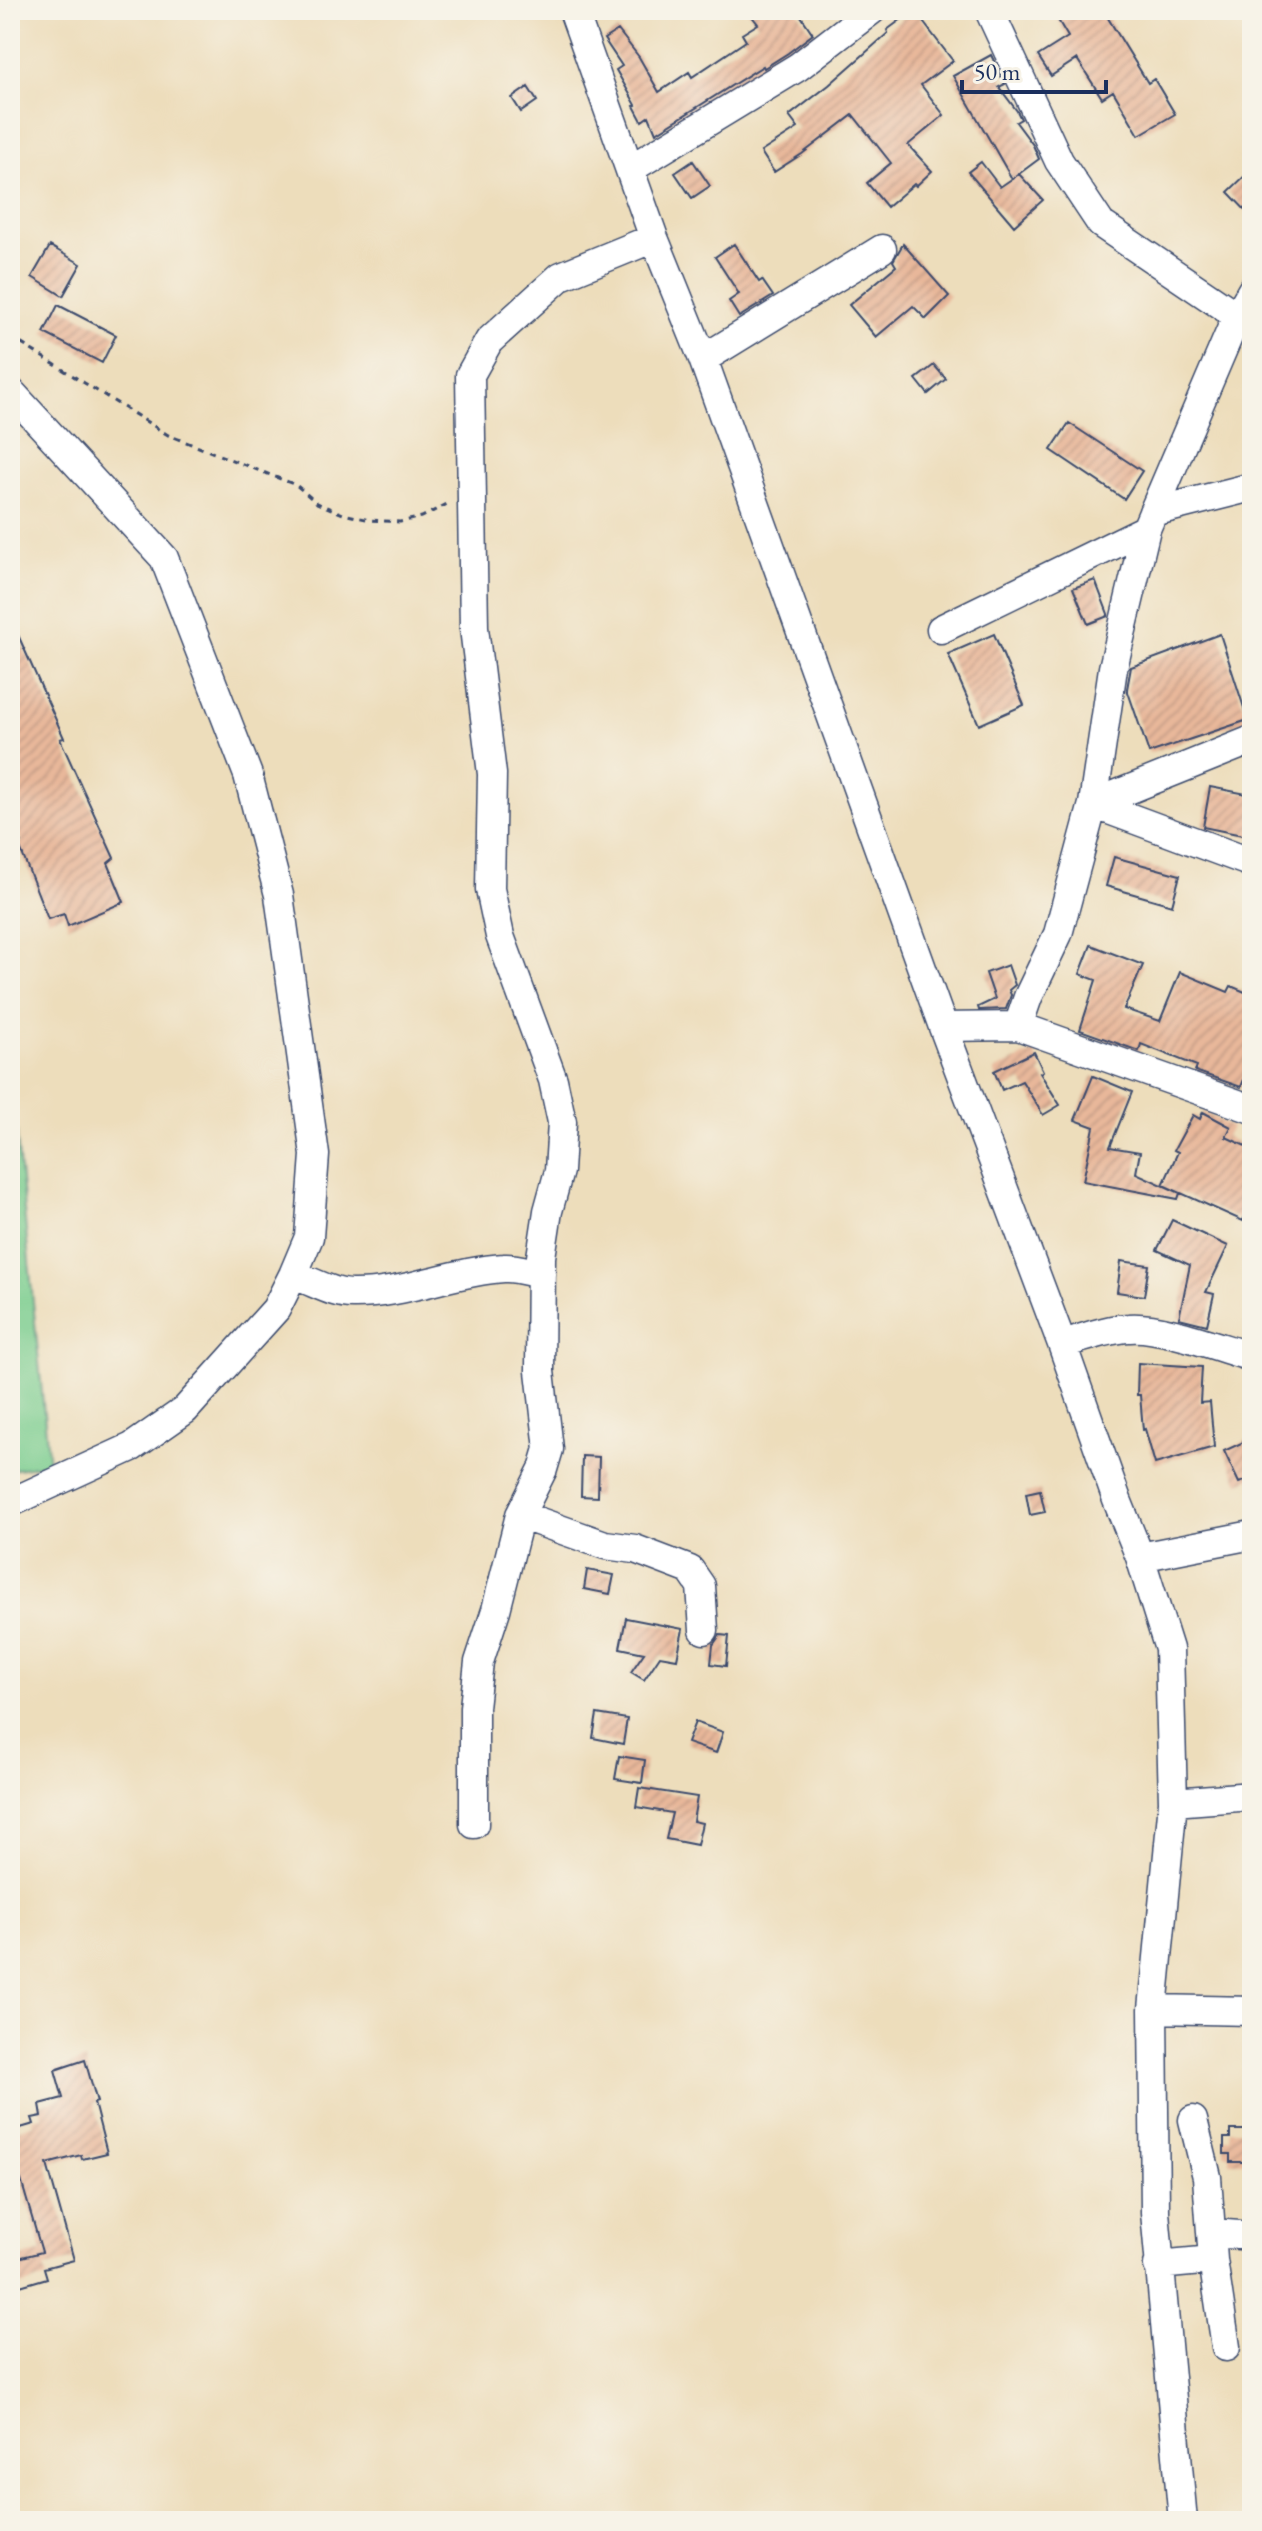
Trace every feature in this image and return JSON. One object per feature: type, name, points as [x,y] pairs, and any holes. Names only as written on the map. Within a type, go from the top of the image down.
[{"type":"street","points":[[573,10],[654,238],[703,359],[943,1027],[1140,1557],[1169,1649],[1173,1802],[1153,2009],[1154,2197],[1183,2521]]},
{"type":"street","points":[[630,169],[798,67],[872,10]]},
{"type":"street","points":[[989,10],[1059,161],[1101,224],[1237,316]]},
{"type":"street","points":[[474,1824],[474,1707],[479,1662],[496,1610],[520,1515],[543,1469],[549,1449],[540,1371],[541,1257],[548,1211],[559,1171],[562,1122],[553,1080],[500,936],[490,889],[492,774],[474,628],[470,375],[489,341],[561,276],[654,238]]},
{"type":"street","points":[[703,359],[882,249]]},
{"type":"street","points":[[1018,1026],[1058,934],[1093,804],[1113,668],[1149,520],[1237,316],[1252,290]]},
{"type":"street","points":[[10,391],[164,558],[248,775],[279,895],[315,1155],[309,1237],[276,1309],[185,1410],[132,1447],[10,1503]]},
{"type":"street","points":[[941,629],[1149,520],[1252,487]]},
{"type":"street","points":[[1093,804],[1252,740]]},
{"type":"street","points":[[1093,804],[1252,863]]},
{"type":"street","points":[[943,1027],[1018,1026],[1252,1109]]},
{"type":"street","points":[[293,1275],[334,1292],[351,1294],[374,1293],[507,1267],[541,1274]]},
{"type":"street","points":[[1062,1344],[1130,1327],[1151,1328],[1252,1357]]},
{"type":"street","points":[[520,1515],[605,1545],[635,1549],[690,1570],[701,1586],[704,1630]]},
{"type":"street","points":[[1140,1557],[1252,1535]]},
{"type":"street","points":[[1173,1802],[1252,1796]]},
{"type":"street","points":[[1153,2009],[1252,2011]]},
{"type":"street","points":[[1193,2120],[1207,2177],[1226,2347]]},
{"type":"street","points":[[1158,2265],[1252,2236]]},
{"type":"path","points":[[10,340],[17,341],[168,435],[296,485],[317,503],[343,514],[400,522],[439,510],[470,488]]},
{"type":"green space","points":[[10,1068],[49,1464],[10,1470]]},
{"type":"building","points":[[747,10],[797,10],[813,34],[788,53],[656,133],[649,116],[642,121],[616,70],[622,66],[604,39],[618,30],[639,57],[659,92],[689,72],[692,77],[746,41],[742,34],[758,24]]},
{"type":"building","points":[[914,10],[953,61],[921,85],[944,115],[908,145],[932,171],[887,207],[867,183],[891,163],[853,115],[774,172],[761,152],[798,128],[789,116]]},
{"type":"building","points":[[1052,10],[1103,10],[1148,83],[1154,79],[1175,114],[1139,135],[1113,91],[1102,98],[1077,59],[1051,76],[1038,56],[1068,37]]},
{"type":"building","points":[[991,55],[1005,84],[999,87],[1017,111],[1021,119],[1016,122],[1039,159],[1012,179],[953,76]]},
{"type":"building","points":[[528,87],[537,101],[521,112],[512,98]]},
{"type":"building","points":[[693,161],[710,186],[692,198],[675,173]]},
{"type":"building","points":[[981,162],[1000,187],[1019,174],[1043,200],[1014,226],[968,172]]},
{"type":"building","points":[[1252,169],[1252,217],[1228,192]]},
{"type":"building","points":[[734,244],[759,282],[762,280],[773,296],[739,317],[729,301],[739,294],[715,257]]},
{"type":"building","points":[[903,244],[949,296],[926,319],[913,306],[876,337],[849,305],[896,266],[893,261]]},
{"type":"building","points":[[50,246],[81,264],[63,296],[32,277]]},
{"type":"building","points":[[58,305],[116,335],[102,363],[44,333]]},
{"type":"building","points":[[934,365],[946,379],[928,394],[916,379]]},
{"type":"building","points":[[1069,423],[1142,471],[1124,499],[1051,450]]},
{"type":"building","points":[[1095,580],[1108,616],[1088,624],[1073,588]]},
{"type":"building","points":[[10,617],[64,738],[60,739],[114,858],[108,863],[124,902],[68,926],[64,914],[48,919],[10,818]]},
{"type":"building","points":[[994,634],[1024,705],[979,725],[948,654]]},
{"type":"building","points":[[1220,634],[1248,720],[1149,753],[1127,689],[1131,667]]},
{"type":"building","points":[[1210,787],[1252,795],[1252,837],[1203,827]]},
{"type":"building","points":[[1114,857],[1180,875],[1172,905],[1106,886]]},
{"type":"building","points":[[1091,945],[1143,965],[1124,1009],[1160,1021],[1180,972],[1228,992],[1231,986],[1252,995],[1252,1060],[1241,1087],[1195,1071],[1197,1066],[1141,1044],[1139,1051],[1080,1030],[1096,980],[1080,974]]},
{"type":"building","points":[[1008,965],[1015,985],[1009,990],[1011,995],[1006,1009],[979,1010],[978,1007],[995,999],[986,973]]},
{"type":"building","points":[[1034,1052],[1043,1071],[1040,1073],[1060,1105],[1043,1115],[1022,1081],[1002,1090],[994,1071]]},
{"type":"building","points":[[1093,1076],[1132,1092],[1110,1147],[1140,1152],[1136,1173],[1180,1193],[1178,1199],[1083,1181],[1094,1127],[1075,1120]]},
{"type":"building","points":[[1203,1112],[1231,1127],[1226,1137],[1252,1149],[1252,1202],[1243,1221],[1163,1185],[1178,1152],[1174,1150],[1193,1115],[1200,1119]]},
{"type":"building","points":[[1172,1220],[1228,1246],[1206,1292],[1214,1294],[1207,1325],[1179,1318],[1190,1265],[1157,1250]]},
{"type":"building","points":[[1121,1261],[1149,1265],[1144,1296],[1117,1292]]},
{"type":"building","points":[[1138,1363],[1202,1367],[1200,1403],[1210,1402],[1214,1447],[1155,1464],[1143,1430],[1140,1395],[1137,1395]]},
{"type":"building","points":[[1252,1438],[1252,1478],[1239,1483],[1224,1451]]},
{"type":"building","points":[[582,1456],[599,1457],[598,1497],[581,1496]]},
{"type":"building","points":[[1040,1490],[1045,1512],[1030,1515],[1026,1493]]},
{"type":"building","points":[[587,1570],[614,1575],[610,1594],[584,1589]]},
{"type":"building","points":[[626,1618],[683,1629],[677,1659],[660,1656],[644,1680],[631,1672],[644,1653],[620,1648]]},
{"type":"building","points":[[720,1635],[729,1636],[726,1666],[711,1664],[713,1645]]},
{"type":"building","points":[[597,1714],[627,1719],[623,1744],[593,1738]]},
{"type":"building","points":[[695,1722],[723,1732],[716,1753],[687,1743]]},
{"type":"building","points":[[619,1756],[645,1760],[642,1783],[615,1779]]},
{"type":"building","points":[[639,1788],[697,1797],[693,1821],[702,1823],[697,1845],[666,1839],[672,1813],[636,1807]]},
{"type":"building","points":[[85,2060],[107,2153],[82,2159],[81,2155],[47,2164],[74,2260],[44,2268],[47,2278],[10,2289],[10,2260],[42,2252],[21,2180],[10,2183],[10,2131],[34,2124],[32,2118],[42,2116],[40,2104],[63,2098],[55,2070]]},
{"type":"building","points":[[1230,2130],[1252,2130],[1252,2162],[1230,2162],[1230,2154],[1224,2154],[1224,2138],[1230,2138]]}]
